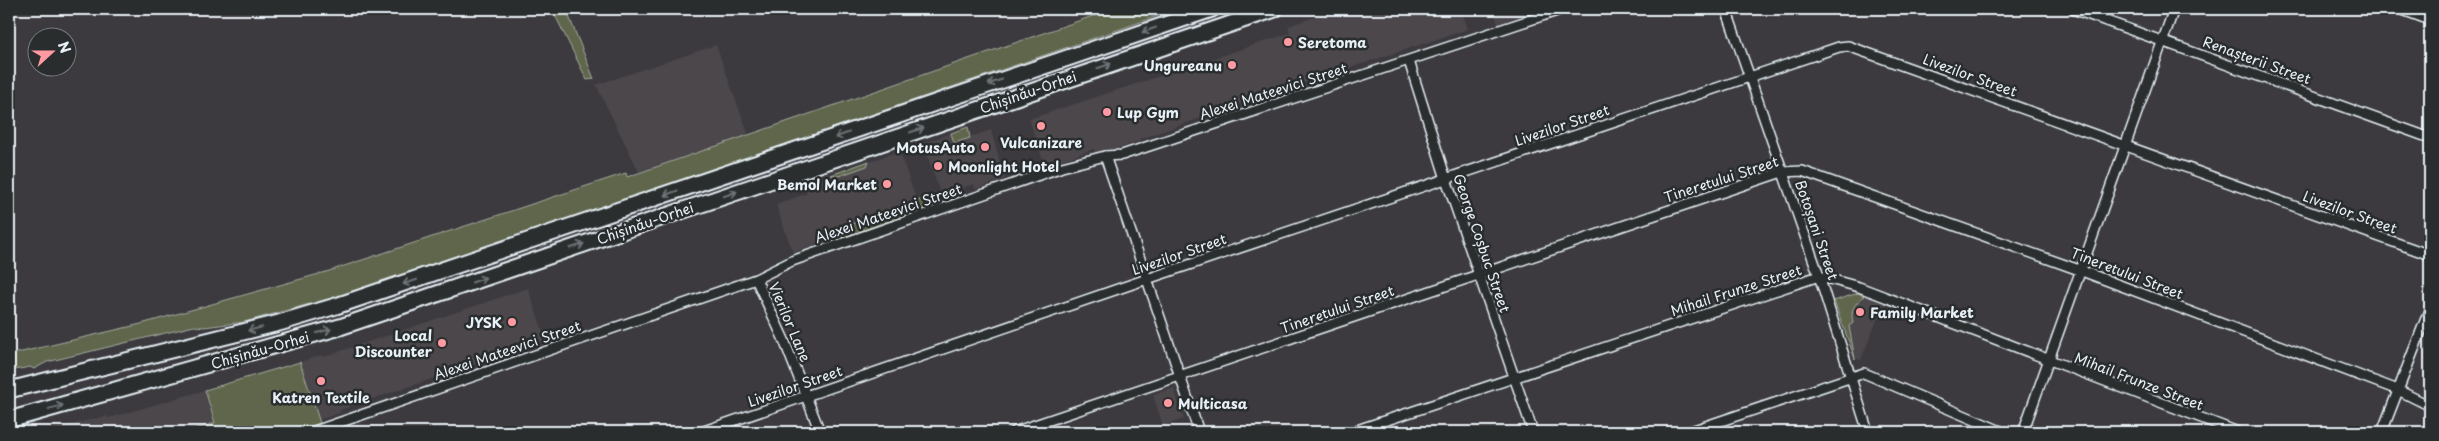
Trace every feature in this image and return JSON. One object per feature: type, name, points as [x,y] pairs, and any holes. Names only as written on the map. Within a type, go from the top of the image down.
[{"type":"highway","name":"Chișinău-Orhei","points":[[9,390],[336,306],[1212,9]]},
{"type":"highway","name":"Chișinău-Orhei","points":[[9,420],[348,324],[1275,9]]},
{"type":"street","name":"Alexei Mateevici Street","points":[[312,432],[756,279],[792,261],[1062,167],[1105,156],[1122,155],[1563,9]]},
{"type":"street","name":"Botoșani Street","points":[[1726,9],[1748,77],[1819,276],[1868,432]]},
{"type":"street","name":"Renașterii Street","points":[[2073,9],[2430,138]]},
{"type":"street","points":[[2023,432],[2050,362],[2124,146],[2164,41],[2174,9]]},
{"type":"street","points":[[2400,9],[2430,20]]},
{"type":"street","name":"Livezilor Street","points":[[701,432],[1147,279],[1838,47],[1856,47],[2124,146],[2430,255]]},
{"type":"street","name":"George Coșbuc Street","points":[[1409,61],[1446,179],[1533,432]]},
{"type":"street","points":[[1105,156],[1199,432]]},
{"type":"street","name":"Tineretului Street","points":[[1014,432],[1782,172],[1802,171],[2082,270],[2398,390],[2430,406]]},
{"type":"street","name":"Mihail Frunze Street","points":[[1351,432],[1819,276],[1859,288],[2238,432]]},
{"type":"street","name":"Vierilor Lane","points":[[756,279],[807,396],[820,432]]},
{"type":"street","points":[[2382,432],[2430,308]]},
{"type":"street","points":[[1688,432],[1864,373],[2003,432]]},
{"type":"shaded area","points":[[1338,9],[1461,9],[1468,29],[1253,100],[1111,151],[1095,152],[1094,149],[1045,166],[1029,119],[1290,33],[1288,26]]},
{"type":"shaded area","points":[[1493,9],[1542,9],[1498,24]]},
{"type":"shaded area","points":[[716,45],[749,136],[639,172],[596,85]]},
{"type":"shaded area","points":[[991,130],[1005,179],[975,189],[974,184],[941,196],[923,143],[951,133],[955,142]]},
{"type":"shaded area","points":[[899,151],[917,201],[825,233],[826,240],[793,253],[776,205],[807,193],[805,184]]},
{"type":"shaded area","points":[[528,288],[546,340],[340,410],[340,413],[319,420],[300,362],[322,355],[323,357]]},
{"type":"shaded area","points":[[1859,293],[1884,303],[1861,360],[1854,358],[1835,302]]},
{"type":"shaded area","points":[[1174,388],[1184,419],[1163,426],[1153,395]]},
{"type":"shaded area","points":[[205,390],[215,423],[194,429],[195,432],[40,432],[106,416],[109,418]]},
{"type":"green space","points":[[552,9],[566,9],[594,79],[587,80]]},
{"type":"green space","points":[[1113,9],[1178,9],[375,286],[244,322],[204,327],[194,326],[47,362],[34,369],[30,367],[9,371],[9,355],[141,324],[326,272],[626,173],[627,177]]},
{"type":"green space","points":[[968,127],[970,138],[954,143],[951,133]]},
{"type":"green space","points":[[869,161],[867,166],[839,176],[831,175]]},
{"type":"green space","points":[[940,193],[941,198],[936,200],[938,204],[828,243],[825,233]]},
{"type":"green space","points":[[1858,293],[1864,296],[1854,308],[1852,314],[1853,323],[1849,326],[1855,359],[1834,301]]},
{"type":"green space","points":[[300,362],[320,423],[292,432],[195,432],[194,429],[215,423],[205,390]]},
{"type":"place","name":"Seretoma","points":[[1288,42]]},
{"type":"place","name":"Ungureanu","points":[[1232,65]]},
{"type":"place","name":"Lup Gym","points":[[1107,112]]},
{"type":"place","name":"Vulcanizare","points":[[1041,126]]},
{"type":"place","name":"MotusAuto","points":[[985,147]]},
{"type":"place","name":"Moonlight Hotel","points":[[938,166]]},
{"type":"place","name":"Bemol Market","points":[[887,184]]},
{"type":"place","name":"Family Market","points":[[1860,312]]},
{"type":"place","name":"JYSK","points":[[512,322]]},
{"type":"place","name":"Local Discounter","points":[[442,343]]},
{"type":"place","name":"Katren Textile","points":[[321,381]]},
{"type":"place","name":"Multicasa","points":[[1168,403]]}]
